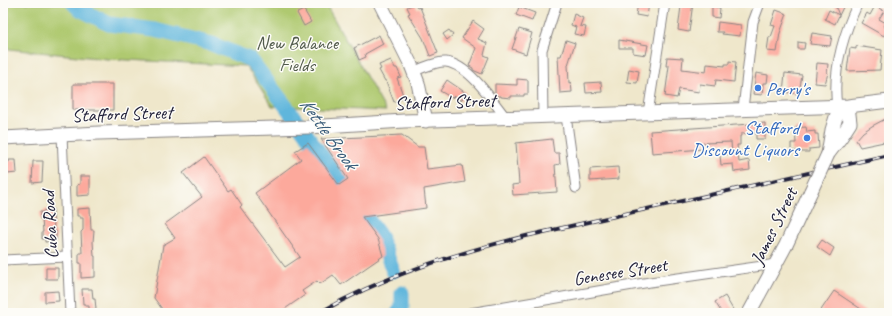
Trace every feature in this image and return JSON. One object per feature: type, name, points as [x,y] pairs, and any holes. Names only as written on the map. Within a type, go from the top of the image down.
[{"type":"main road","points":[[380,3],[414,72],[426,121]]},
{"type":"main road","name":"Stafford Street","points":[[3,138],[308,127],[648,112],[842,106],[889,101]]},
{"type":"main road","name":"James Street","points":[[749,313],[776,264],[828,154],[850,122],[842,106]]},
{"type":"street","points":[[543,117],[542,50],[557,3]]},
{"type":"street","points":[[648,112],[665,3]]},
{"type":"street","points":[[743,109],[753,22],[760,3]]},
{"type":"street","points":[[842,106],[835,93],[839,54],[846,31],[858,3]]},
{"type":"street","points":[[414,72],[438,63],[446,62],[455,65],[468,74],[484,90],[506,118]]},
{"type":"street","points":[[566,116],[576,188]]},
{"type":"street","name":"Cuba Road","points":[[62,135],[70,313]]},
{"type":"street","points":[[3,260],[68,257]]},
{"type":"street","name":"Genesee Street","points":[[470,313],[650,282],[776,264]]},
{"type":"green space","name":"New Balance Fields","points":[[3,3],[325,3],[386,111],[272,106],[246,66],[107,59],[9,49],[3,40]]},
{"type":"building","points":[[638,3],[649,3],[647,17],[636,15]]},
{"type":"building","points":[[682,3],[693,3],[689,32],[678,30]]},
{"type":"building","points":[[834,3],[845,3],[835,24],[825,19],[829,10],[839,15]]},
{"type":"building","points":[[415,4],[417,8],[420,7],[438,53],[430,56],[423,38],[408,14],[410,13],[407,7]]},
{"type":"building","points":[[712,6],[720,8],[719,18],[712,17]]},
{"type":"building","points":[[875,6],[884,11],[879,19],[886,23],[884,26],[888,28],[884,36],[861,23],[867,13],[870,15]]},
{"type":"building","points":[[519,7],[535,13],[532,21],[516,15]]},
{"type":"building","points":[[304,10],[311,22],[304,26],[297,13]]},
{"type":"building","points":[[776,10],[787,14],[780,33],[777,52],[767,51],[769,37],[771,37],[775,26],[771,25]]},
{"type":"building","points":[[574,14],[583,18],[580,26],[586,27],[584,36],[574,34],[576,27],[571,25]]},
{"type":"building","points":[[473,21],[484,29],[478,39],[487,43],[484,55],[489,57],[482,74],[473,70],[473,68],[469,66],[476,48],[462,38]]},
{"type":"building","points":[[718,22],[741,25],[740,36],[717,32]]},
{"type":"building","points":[[519,29],[532,33],[526,54],[512,49]]},
{"type":"building","points":[[449,30],[453,35],[447,40],[443,34]]},
{"type":"building","points":[[812,33],[832,36],[830,46],[810,44]]},
{"type":"building","points":[[379,35],[383,44],[365,54],[366,57],[359,60],[354,48]]},
{"type":"building","points":[[566,40],[575,43],[568,65],[569,83],[571,82],[572,92],[560,93],[558,56],[561,56]]},
{"type":"building","points":[[619,40],[648,45],[646,55],[633,53],[633,48],[619,48]]},
{"type":"building","points":[[798,42],[805,43],[804,49],[798,49]]},
{"type":"building","points":[[856,46],[882,50],[880,70],[847,71],[850,48],[856,49]]},
{"type":"building","points":[[667,57],[683,58],[682,69],[706,72],[707,64],[725,66],[725,64],[729,64],[729,61],[736,62],[734,82],[716,80],[715,86],[700,84],[699,92],[679,89],[677,98],[665,96],[669,66],[666,66]]},
{"type":"building","points":[[391,60],[401,77],[397,78],[404,98],[394,102],[386,81],[379,70],[381,69],[379,65]]},
{"type":"building","points":[[817,63],[828,64],[828,73],[825,84],[815,83]]},
{"type":"building","points":[[629,69],[639,71],[637,83],[627,82]]},
{"type":"building","name":"Perry's","points":[[756,73],[768,75],[767,83],[763,83],[762,95],[753,94]]},
{"type":"building","points":[[785,73],[802,75],[799,94],[783,92]]},
{"type":"building","points":[[517,79],[528,80],[528,94],[524,94],[524,96],[511,96],[511,98],[497,96],[495,93],[495,84],[517,85]]},
{"type":"building","points":[[447,80],[466,93],[461,101],[454,96],[452,98],[440,91]]},
{"type":"building","points":[[601,82],[602,92],[586,93],[585,83]]},
{"type":"building","points":[[73,84],[113,84],[113,110],[73,110]]},
{"type":"building","points":[[889,117],[889,141],[860,147],[856,140],[863,132]]},
{"type":"building","points":[[765,123],[765,139],[756,139],[756,133],[741,134],[740,145],[737,145],[739,162],[749,160],[750,170],[734,172],[733,164],[721,165],[720,155],[732,154],[731,142],[703,143],[703,149],[652,153],[650,131]]},
{"type":"building","name":"Stafford Discount Liquors","points":[[806,127],[807,132],[815,131],[815,134],[818,134],[819,148],[809,149],[809,152],[791,151],[791,143],[796,143],[795,128]]},
{"type":"building","points":[[402,135],[418,147],[424,147],[427,169],[462,165],[465,182],[424,189],[426,208],[362,217],[378,239],[383,256],[341,285],[333,275],[320,284],[317,281],[302,291],[305,295],[279,313],[236,313],[234,310],[230,313],[165,313],[154,298],[163,245],[175,238],[165,224],[202,197],[183,173],[204,157],[228,191],[231,189],[242,205],[240,207],[285,267],[300,257],[255,193],[301,159],[295,151],[308,143],[339,185],[348,179],[321,139]]},
{"type":"building","points":[[552,139],[554,153],[559,153],[560,164],[555,165],[557,192],[513,195],[512,185],[519,184],[516,143]]},
{"type":"building","points":[[9,160],[16,160],[17,173],[7,174],[7,162],[9,162]]},
{"type":"building","points":[[33,161],[43,161],[42,182],[32,183]]},
{"type":"building","points":[[618,167],[619,179],[590,181],[590,169]]},
{"type":"building","points":[[80,176],[90,176],[90,195],[77,196],[77,185],[80,184]]},
{"type":"building","points":[[90,208],[91,230],[94,230],[93,242],[95,277],[81,278],[79,253],[82,253],[81,232],[83,230],[83,218],[77,216],[77,209]]},
{"type":"building","points":[[53,209],[54,232],[56,231],[56,240],[45,242],[45,239],[42,239],[43,232],[40,212]]},
{"type":"building","points":[[822,240],[834,248],[830,256],[817,247]]},
{"type":"building","points":[[46,268],[58,268],[58,279],[46,279]]},
{"type":"building","points":[[82,289],[92,289],[96,309],[89,310],[89,306],[85,306],[85,304],[83,304]]},
{"type":"building","points":[[58,291],[59,301],[45,302],[45,292]]},
{"type":"building","points":[[834,291],[867,313],[819,313]]},
{"type":"building","points":[[725,296],[735,313],[722,313],[715,302]]},
{"type":"waterway","name":"Kettle Brook","points":[[73,3],[78,8],[109,24],[155,30],[212,44],[251,60],[380,236],[393,271]]},
{"type":"waterway","name":"Kettle Brook","points":[[398,313],[402,308],[402,293]]},
{"type":"railway","points":[[319,313],[343,300],[394,277],[472,250],[526,236],[889,155]]},
{"type":"place","name":"Perry's","points":[[758,88]]},
{"type":"place","name":"Stafford Discount Liquors","points":[[807,138]]}]
